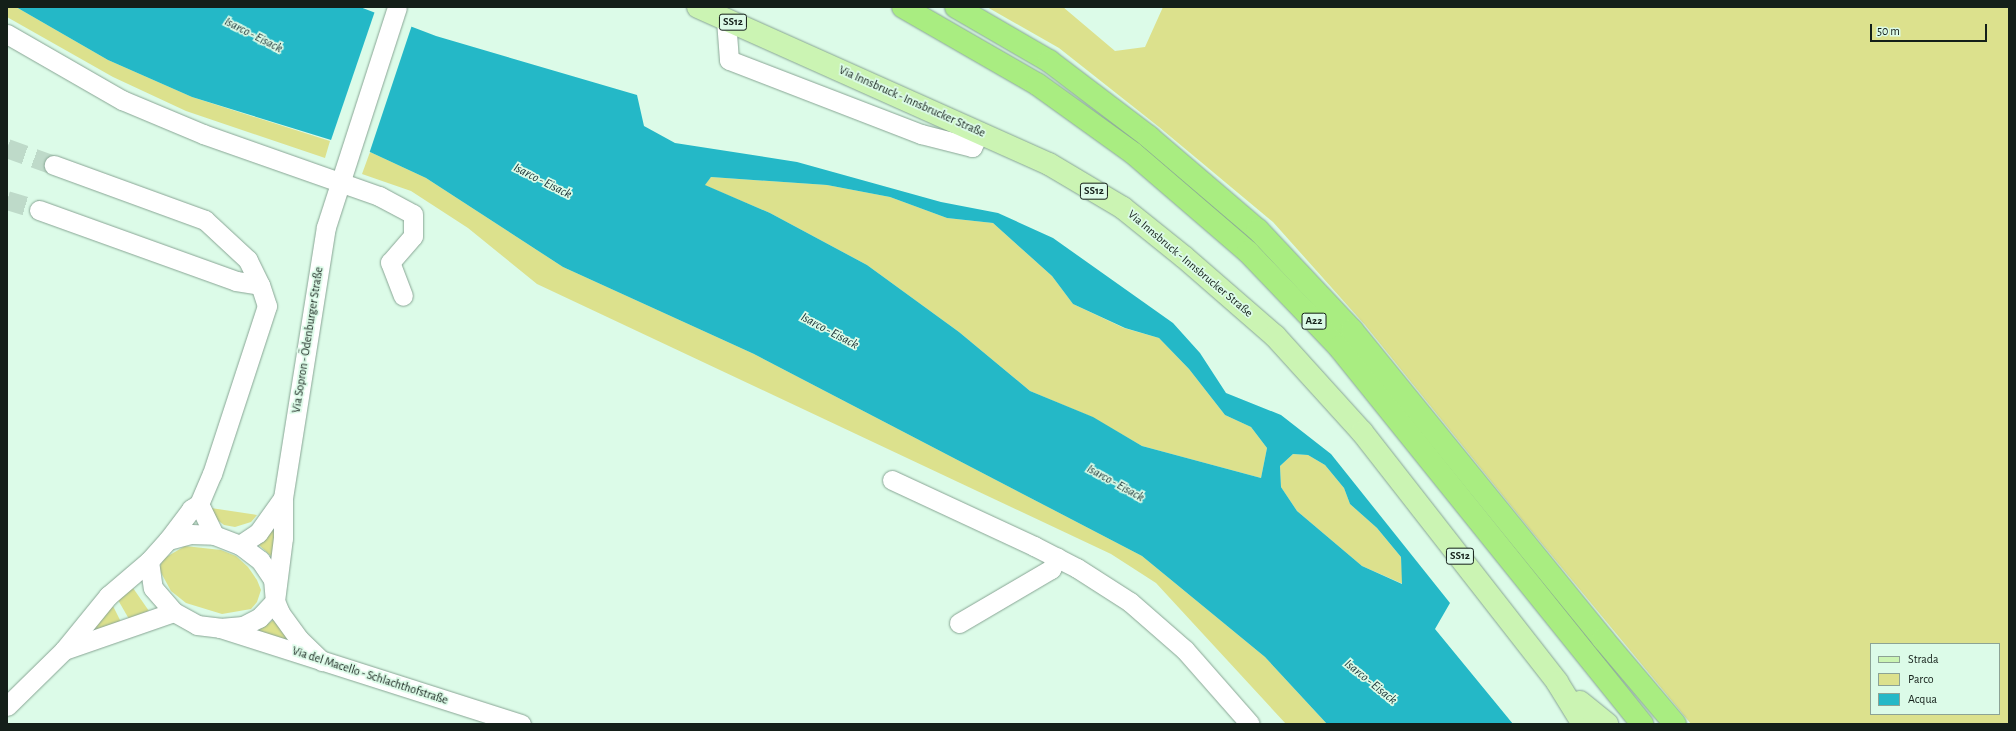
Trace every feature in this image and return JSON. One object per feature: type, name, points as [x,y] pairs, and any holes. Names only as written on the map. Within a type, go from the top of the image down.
[{"type":"highway","name":"A22","points":[[903,7],[1037,84],[1133,153],[1248,252],[1339,347],[1642,724]]},
{"type":"highway","name":"A22","points":[[956,7],[1049,61],[1149,137],[1258,230],[1352,330],[1593,627],[1675,724]]},
{"type":"main road","name":"Via Innsbruck - Innsbrucker Straße","points":[[698,7],[1049,164],[1123,208],[1275,336],[1362,432],[1557,682],[1578,715],[1598,724]]},
{"type":"main road","points":[[1578,715],[1607,724]]},
{"type":"street","name":"Via Sopron - Ödenburger Straße","points":[[283,498],[326,227],[394,15]]},
{"type":"street","points":[[726,20],[728,60],[921,134],[972,147],[980,132]]},
{"type":"street","points":[[7,34],[122,100],[203,134],[342,178],[413,214],[413,236],[390,262],[403,296]]},
{"type":"street","points":[[7,706],[64,650],[108,596],[149,562],[192,508],[199,504],[225,436],[267,306],[260,285],[248,260],[205,220],[54,165]]},
{"type":"street","points":[[39,210],[236,281],[260,285]]},
{"type":"street","points":[[892,480],[1057,558],[1130,602],[1172,637],[1217,684],[1250,724]]},
{"type":"street","points":[[240,545],[258,533],[283,498]]},
{"type":"street","points":[[275,600],[283,538],[283,498]]},
{"type":"street","points":[[199,504],[214,535]]},
{"type":"street","points":[[168,540],[190,534],[214,535],[240,545],[260,560],[273,579],[275,600],[280,613],[299,639],[322,661]]},
{"type":"street","points":[[959,623],[1051,569],[1057,558]]},
{"type":"street","name":"Via del Macello - Schlachthofstraße","points":[[149,562],[153,588],[174,612],[197,625],[220,628],[521,724]]},
{"type":"street","name":"Via del Macello - Schlachthofstraße","points":[[220,628],[242,626],[254,620],[275,600]]},
{"type":"street","points":[[64,650],[174,612]]},
{"type":"green space","points":[[7,7],[16,7],[108,60],[192,97],[330,141],[325,158],[186,111],[113,77],[7,17]]},
{"type":"green space","points":[[987,7],[1063,7],[1115,51],[1145,47],[1163,7],[2009,7],[2009,724],[1691,724],[1528,527],[1365,325],[1273,222],[1159,127],[1059,48]]},
{"type":"green space","points":[[370,152],[426,178],[563,267],[754,354],[1142,556],[1265,657],[1327,724],[1286,724],[1156,583],[1111,554],[537,284],[468,228],[411,191],[362,174]]},
{"type":"green space","points":[[711,177],[827,185],[890,197],[947,218],[993,223],[1052,276],[1073,304],[1124,328],[1159,338],[1189,369],[1225,415],[1251,427],[1267,448],[1261,478],[1142,446],[1092,417],[1030,391],[959,332],[867,265],[770,213],[704,185]]},
{"type":"green space","points":[[1293,454],[1308,455],[1325,465],[1344,488],[1350,504],[1377,528],[1401,557],[1403,584],[1362,566],[1297,511],[1281,487],[1280,466]]},
{"type":"green space","points":[[211,508],[257,515],[251,522],[235,527],[224,525],[216,519]]},
{"type":"green space","points":[[277,525],[272,557],[259,545]]},
{"type":"green space","points":[[185,546],[221,550],[236,556],[248,567],[257,580],[261,590],[257,602],[251,609],[222,614],[186,603],[171,591],[159,569],[163,559]]},
{"type":"green space","points":[[133,588],[149,611],[129,619],[118,600]]},
{"type":"green space","points":[[113,606],[121,622],[85,633]]},
{"type":"green space","points":[[278,617],[292,637],[289,647],[251,635]]},
{"type":"water","name":"Isarco - Eisack","points":[[16,7],[360,7],[436,36],[637,95],[644,126],[675,143],[797,162],[941,202],[998,213],[1053,238],[1173,323],[1200,353],[1226,393],[1281,415],[1331,454],[1450,603],[1435,629],[1513,724],[1327,724],[1265,657],[1142,556],[754,354],[563,267],[426,178],[370,152],[192,97],[108,60]],"holes":[[[711,177],[827,185],[890,197],[947,218],[993,223],[1052,276],[1073,304],[1125,328],[1159,338],[1189,369],[1225,415],[1251,427],[1267,448],[1261,478],[1142,446],[1093,417],[1030,391],[959,332],[867,265],[770,213],[705,185]],[[1293,454],[1308,455],[1325,465],[1344,488],[1350,504],[1377,528],[1401,557],[1402,584],[1362,566],[1297,511],[1281,487],[1280,466]]]},
{"type":"pier","points":[[375,11],[412,25],[369,154],[330,143]]},
{"type":"tunnel","points":[[7,148],[54,165]]},
{"type":"tunnel","points":[[7,200],[39,210]]}]
